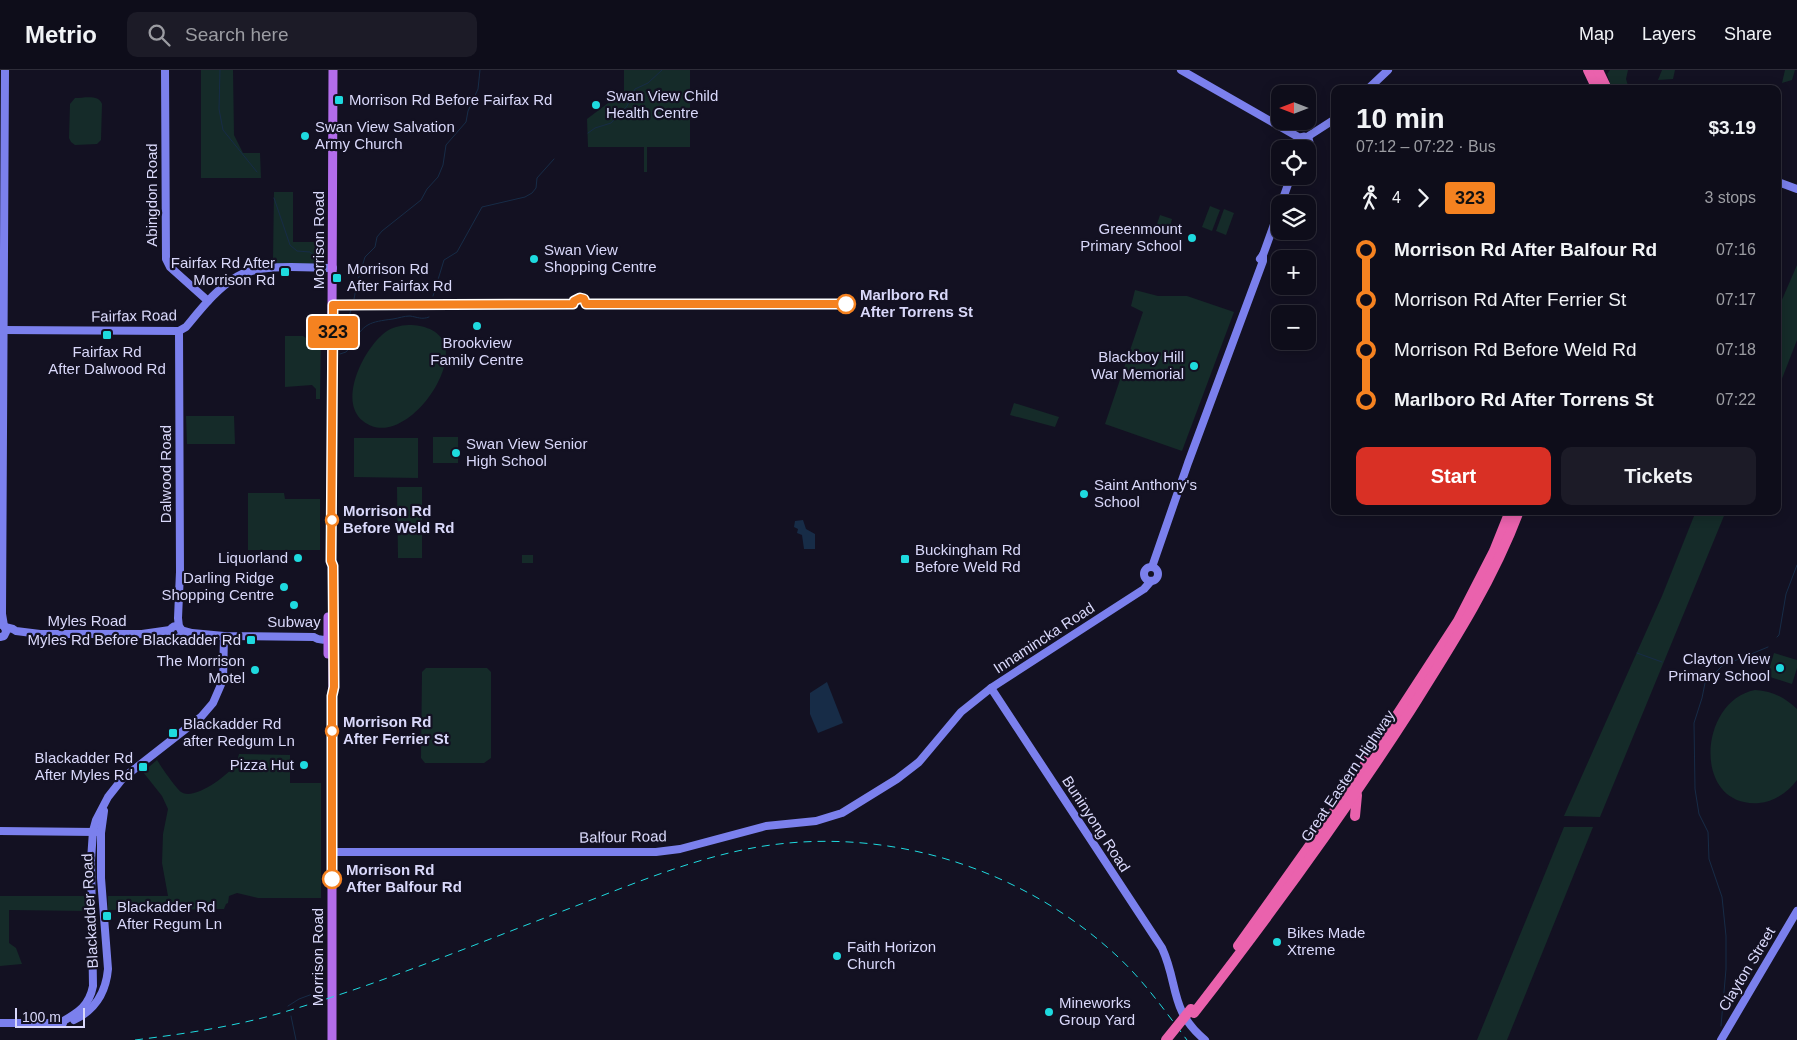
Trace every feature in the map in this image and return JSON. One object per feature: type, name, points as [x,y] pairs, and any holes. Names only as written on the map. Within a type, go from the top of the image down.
[{"type":"highway","points":[[1588,70],[1595,85]]},
{"type":"highway","points":[[1598,70],[1605,85]]},
{"type":"highway","name":"Great Eastern Highway","points":[[1173,1040],[1337,807],[1432,662],[1471,597],[1494,551],[1508,515]]},
{"type":"highway","name":"Great Eastern Highway","points":[[1166,1040],[1193,1011],[1243,950],[1357,792],[1462,628],[1493,572],[1517,515]]},
{"type":"highway","points":[[1355,816],[1357,792]]},
{"type":"main road","name":"Morrison Road","points":[[332,1039],[332,696],[330,688],[333,566],[331,561],[333,70]]},
{"type":"street","points":[[3,630],[1,616],[5,70]]},
{"type":"street","name":"Abingdon Road","points":[[165,70],[165,254],[170,267],[208,301]]},
{"type":"street","points":[[1180,70],[1298,140]]},
{"type":"street","points":[[1372,85],[1388,70]]},
{"type":"street","points":[[1306,140],[1315,136],[1316,133],[1331,122]]},
{"type":"street","points":[[1781,183],[1797,188]]},
{"type":"street","points":[[1154,568],[1159,546],[1238,328],[1242,309],[1271,233]]},
{"type":"street","name":"Fairfax Road","points":[[3,330],[179,330],[186,327],[208,301],[228,282],[237,277],[267,268],[333,268]]},
{"type":"street","name":"Dalwood Road","points":[[176,631],[180,572],[179,330]]},
{"type":"street","points":[[1154,568],[1158,573],[1157,578],[1148,580],[1144,572],[1146,569],[1154,568]]},
{"type":"street","name":"Innamincka Road","points":[[959,718],[989,690],[1132,597],[1148,580]]},
{"type":"street","name":"Myles Road","points":[[3,630],[13,629],[16,632],[40,634],[142,634],[176,631],[224,636],[314,637],[317,639],[331,637]]},
{"type":"street","name":"Blackadder Road","points":[[60,1023],[78,1013],[85,1006],[92,993],[92,881],[97,832],[108,797],[123,778],[201,717],[213,703],[223,680],[224,636]]},
{"type":"street","name":"Buninyong Road","points":[[989,690],[1000,703],[1162,948],[1168,962],[1175,998],[1180,1011],[1196,1033],[1204,1040]]},
{"type":"street","name":"Balfour Road","points":[[332,852],[656,852],[680,848],[759,828],[816,821],[842,813],[908,771],[919,762],[959,718]]},
{"type":"street","name":"Blackadder Road","points":[[0,831],[97,832]]},
{"type":"street","name":"Blackadder Road","points":[[0,1023],[60,1023],[76,1019],[89,1011],[100,998],[105,988],[108,969],[97,832]]},
{"type":"street","points":[[92,881],[101,881]]},
{"type":"street","name":"Clayton Street","points":[[1721,1040],[1797,911]]},
{"type":"street","points":[[93,931],[104,931]]},
{"type":"green space","points":[[201,70],[233,70],[234,135],[243,153],[260,153],[261,178],[201,178]]},
{"type":"green space","points":[[624,70],[690,70],[690,147],[647,147],[647,172],[644,172],[644,147],[588,147],[587,119],[624,91]]},
{"type":"green space","points":[[1610,70],[1628,70],[1626,79],[1628,85],[1611,85],[1607,74]]},
{"type":"green space","points":[[1662,70],[1675,70],[1673,79],[1658,80]]},
{"type":"green space","points":[[1785,70],[1795,70],[1792,80],[1782,83]]},
{"type":"green space","points":[[75,98],[95,98],[102,104],[101,140],[97,144],[75,145],[69,138],[70,104]]},
{"type":"green space","points":[[274,192],[293,192],[293,242],[326,242],[324,261],[313,265],[276,264],[273,260]]},
{"type":"green space","points":[[1210,206],[1220,210],[1212,231],[1202,227]]},
{"type":"green space","points":[[1224,209],[1234,213],[1226,235],[1216,231]]},
{"type":"green space","points":[[1160,215],[1172,219],[1170,227],[1157,224]]},
{"type":"green space","points":[[1797,265],[1797,340],[1781,381],[1781,302]]},
{"type":"green space","points":[[1135,290],[1158,296],[1187,296],[1234,312],[1182,451],[1105,424],[1143,312],[1131,306]]},
{"type":"green space","points":[[412,325],[432,330],[443,341],[446,360],[441,376],[433,392],[421,407],[407,419],[392,426],[377,427],[363,421],[356,412],[353,400],[353,387],[357,374],[370,348],[379,338],[393,328]]},
{"type":"green space","points":[[316,334],[321,334],[320,399],[316,399],[316,389],[312,385],[285,387],[285,336],[312,338]]},
{"type":"green space","points":[[1014,403],[1059,417],[1055,427],[1010,415]]},
{"type":"green space","points":[[186,416],[234,416],[235,444],[187,444]]},
{"type":"green space","points":[[433,437],[458,437],[458,463],[433,463]]},
{"type":"green space","points":[[354,438],[418,438],[418,478],[354,477]]},
{"type":"green space","points":[[397,487],[422,487],[422,558],[398,558]]},
{"type":"green space","points":[[248,493],[284,493],[285,499],[320,499],[320,550],[248,550]]},
{"type":"green space","points":[[1694,515],[1724,515],[1600,817],[1564,816],[1662,596]]},
{"type":"green space","points":[[522,555],[533,555],[533,563],[522,563]]},
{"type":"green space","points":[[1774,653],[1797,660],[1797,668],[1792,684],[1767,676]]},
{"type":"green space","points":[[426,668],[487,668],[491,672],[491,758],[484,763],[425,763],[421,758],[422,672]]},
{"type":"green space","points":[[1755,690],[1778,695],[1797,709],[1797,780],[1780,796],[1770,801],[1759,803],[1737,800],[1722,789],[1713,772],[1710,752],[1714,732],[1722,713],[1736,698]]},
{"type":"green space","points":[[239,754],[290,755],[290,783],[321,783],[321,898],[258,898],[237,893],[229,896],[228,903],[224,909],[108,910],[108,896],[168,896],[162,863],[163,834],[168,809],[162,796],[143,772],[157,760],[181,792],[187,794],[194,793],[210,786],[231,770]]},
{"type":"green space","points":[[1564,827],[1593,827],[1507,1040],[1477,1040]]},
{"type":"green space","points":[[0,896],[87,896],[87,911],[9,910],[9,943],[16,948],[22,964],[0,966]]},
{"type":"water","points":[[803,520],[806,529],[815,534],[815,549],[804,549],[802,535],[797,533],[798,529],[794,527],[795,521]]},
{"type":"water","points":[[827,682],[843,723],[818,733],[810,714],[810,693]]},
{"type":"waterway","points":[[220,70],[219,109],[223,130],[257,172]]},
{"type":"waterway","points":[[354,299],[365,257],[375,247],[377,237],[421,200],[427,189],[438,177],[443,165],[446,145],[466,122],[468,111],[478,89],[480,70]]},
{"type":"waterway","points":[[588,133],[595,128],[611,123],[627,106],[635,89],[648,83],[662,70]]},
{"type":"waterway","points":[[433,296],[444,260],[457,252],[482,207],[525,197],[532,193],[536,188],[537,178],[554,159]]},
{"type":"waterway","points":[[274,198],[290,245],[297,251],[310,252],[316,257]]},
{"type":"waterway","points":[[340,354],[346,352],[352,345],[347,332],[351,310]]},
{"type":"waterway","points":[[352,345],[364,328],[378,321],[408,316],[429,317]]},
{"type":"waterway","points":[[1777,637],[1779,635],[1786,594],[1797,565]]},
{"type":"waterway","points":[[1721,1026],[1726,969],[1726,936],[1722,897],[1709,859],[1708,832],[1699,814],[1695,789],[1694,723],[1705,683],[1722,666],[1768,647]]},
{"type":"waterway","points":[[1637,653],[1662,662]]},
{"type":"waterway","points":[[288,1006],[299,999],[318,992]]},
{"type":"waterway","points":[[291,1016],[296,1040]]},
{"type":"railway","points":[[135,1040],[207,1030],[277,1014],[382,980],[680,867],[732,852],[758,847],[807,842],[855,842],[903,849],[950,860],[996,877],[1039,899],[1080,925],[1117,956],[1145,986],[1187,1040]]},
{"type":"bus line","name":"323","points":[[332,879],[332,696],[334,687],[333,566],[331,561],[333,305],[573,304],[576,299],[580,298],[584,299],[586,304],[846,304]]},
{"type":"place","name":"Morrison Rd Before Fairfax Rd","points":[[339,100]]},
{"type":"place","name":"Swan View Child Health Centre","points":[[596,105]]},
{"type":"place","name":"Swan View Salvation Army Church","points":[[305,136]]},
{"type":"place","name":"Greenmount Primary School","points":[[1192,238]]},
{"type":"place","name":"Swan View Shopping Centre","points":[[534,259]]},
{"type":"place","name":"Fairfax Rd After Morrison Rd","points":[[285,272]]},
{"type":"place","name":"Morrison Rd After Fairfax Rd","points":[[337,278]]},
{"type":"place","name":"Marlboro Rd After Torrens St","points":[[846,304]]},
{"type":"place","name":"Brookview Family Centre","points":[[477,326]]},
{"type":"place","name":"Fairfax Rd After Dalwood Rd","points":[[107,335]]},
{"type":"place","name":"Blackboy Hill War Memorial","points":[[1194,366]]},
{"type":"place","name":"Swan View Senior High School","points":[[456,453]]},
{"type":"place","name":"Saint Anthony's School","points":[[1084,494]]},
{"type":"place","name":"Morrison Rd Before Weld Rd","points":[[332,520]]},
{"type":"place","name":"Liquorland","points":[[298,558]]},
{"type":"place","name":"Buckingham Rd Before Weld Rd","points":[[905,559]]},
{"type":"place","name":"Darling Ridge Shopping Centre","points":[[284,587]]},
{"type":"place","name":"Subway","points":[[294,605]]},
{"type":"place","name":"Myles Rd Before Blackadder Rd","points":[[251,640]]},
{"type":"place","name":"Clayton View Primary School","points":[[1780,668]]},
{"type":"place","name":"The Morrison Motel","points":[[255,670]]},
{"type":"place","name":"Morrison Rd After Ferrier St","points":[[332,731]]},
{"type":"place","name":"Blackadder Rd after Redgum Ln","points":[[173,733]]},
{"type":"place","name":"Pizza Hut","points":[[304,765]]},
{"type":"place","name":"Blackadder Rd After Myles Rd","points":[[143,767]]},
{"type":"place","name":"Morrison Rd After Balfour Rd","points":[[332,879]]},
{"type":"place","name":"Blackadder Rd After Regum Ln","points":[[107,916]]},
{"type":"place","name":"Bikes Made Xtreme","points":[[1277,942]]},
{"type":"place","name":"Faith Horizon Church","points":[[837,956]]},
{"type":"place","name":"Mineworks Group Yard","points":[[1049,1012]]}]
